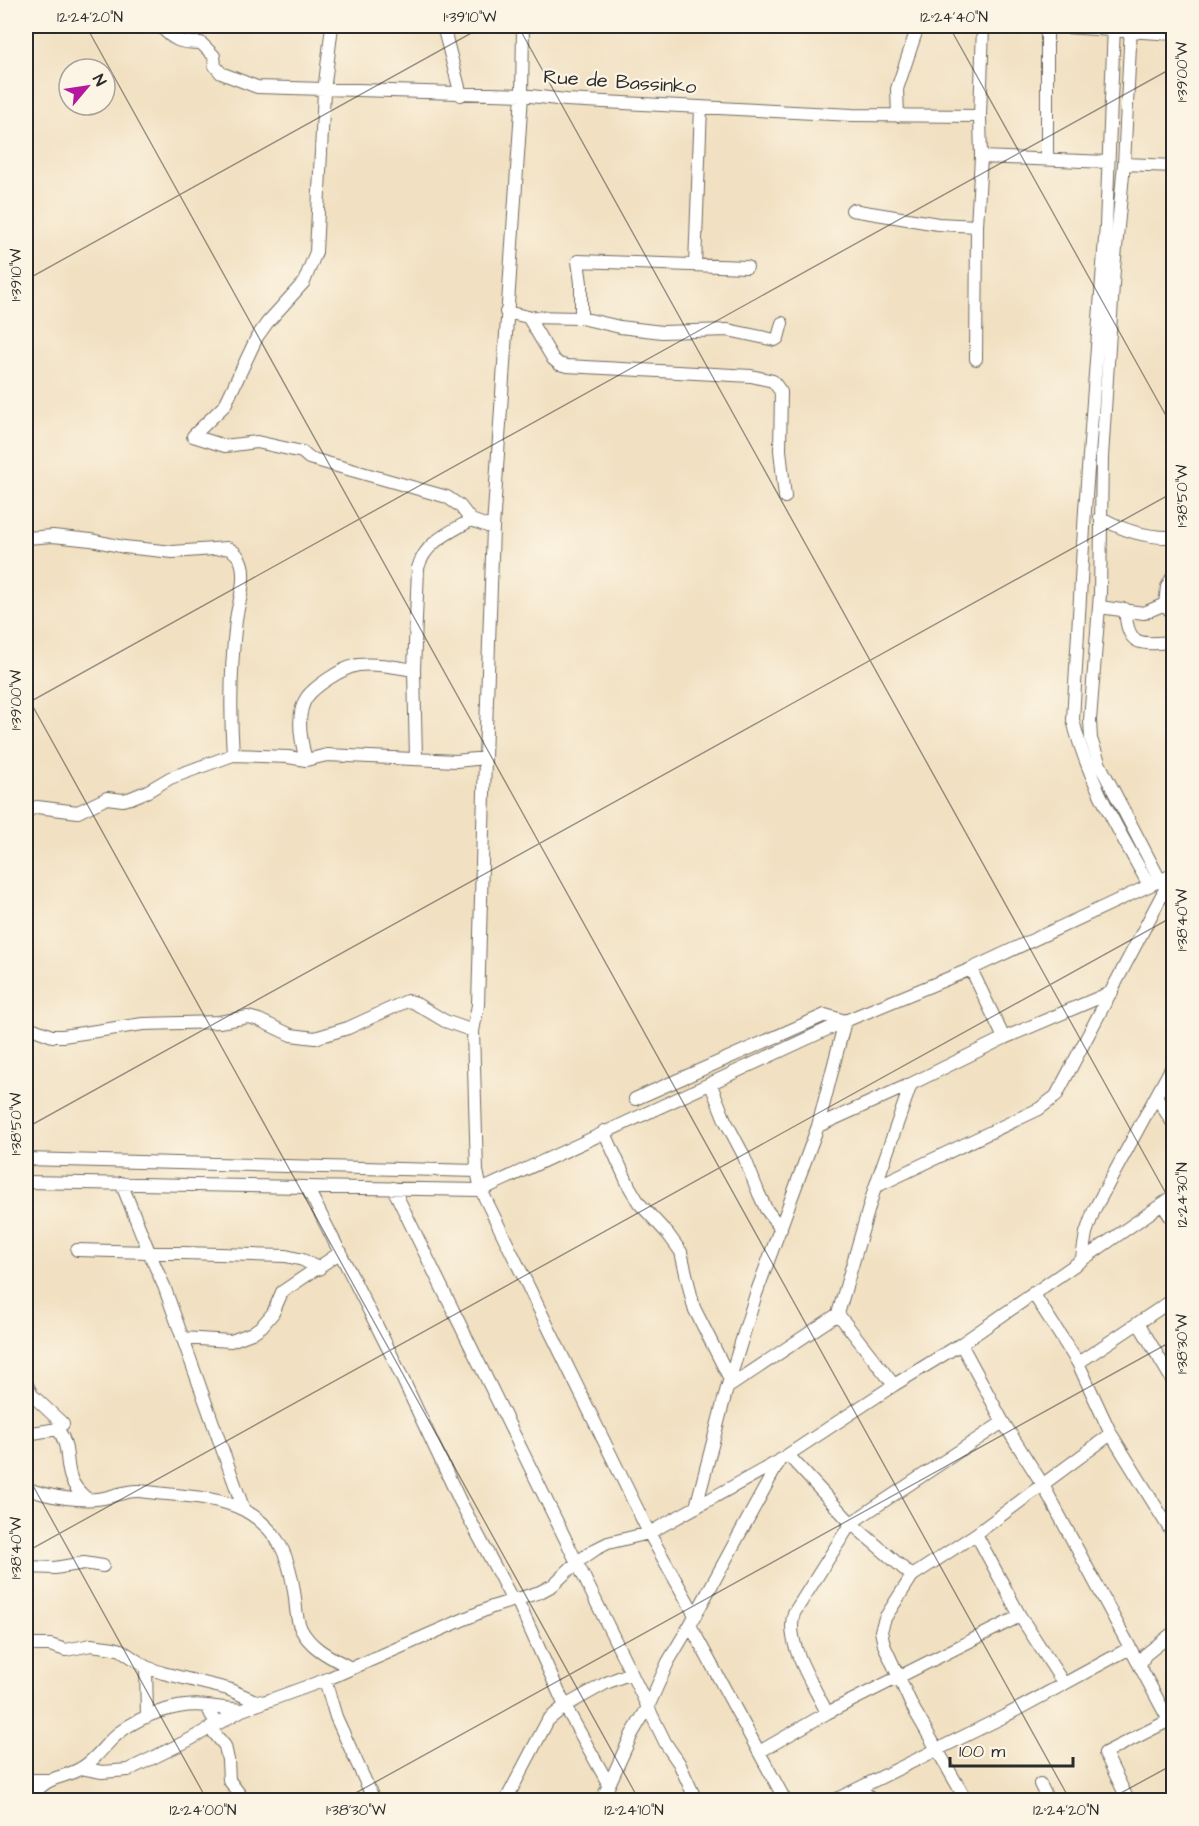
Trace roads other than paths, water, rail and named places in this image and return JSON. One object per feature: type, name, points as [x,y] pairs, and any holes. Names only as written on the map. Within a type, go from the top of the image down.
[{"type":"street","name":"Rue de Bassinko","points":[[160,26],[182,43],[201,43],[214,56],[215,66],[220,73],[257,87],[324,91],[522,95],[701,107],[898,116],[980,116]]},
{"type":"street","points":[[332,26],[324,91],[316,252],[311,267],[304,282],[257,337],[225,405],[193,436],[225,446],[257,442],[297,451],[309,458],[447,497],[460,506],[471,520],[493,528]]},
{"type":"street","points":[[443,26],[461,94]]},
{"type":"street","points":[[523,26],[522,95],[493,528],[478,1005],[473,1031],[477,1171],[481,1190],[649,1533],[785,1800]]},
{"type":"street","points":[[898,116],[897,89],[917,29],[921,26]]},
{"type":"street","points":[[976,359],[983,26]]},
{"type":"street","points":[[1047,159],[1049,26],[1131,28],[1173,34]]},
{"type":"street","points":[[1114,28],[1106,225],[1085,510],[1073,720],[1101,797],[1154,883]]},
{"type":"street","points":[[1131,28],[1124,164],[1109,344],[1100,517],[1100,608],[1090,720],[1091,739],[1100,765],[1154,883]]},
{"type":"street","points":[[695,265],[701,107]]},
{"type":"street","points":[[981,157],[1107,162]]},
{"type":"street","points":[[1124,164],[1173,166]]},
{"type":"street","points":[[852,210],[938,224],[977,226]]},
{"type":"street","points":[[581,318],[582,283],[578,261],[747,267]]},
{"type":"street","points":[[506,312],[528,317],[581,318],[620,327],[662,332],[728,330],[775,340],[778,338],[782,323]]},
{"type":"street","points":[[528,317],[553,359],[559,364],[751,376],[773,381],[781,392],[780,450],[786,497]]},
{"type":"street","points":[[1100,517],[1113,525],[1144,536],[1173,537]]},
{"type":"street","points":[[416,759],[414,670],[418,568],[427,548],[471,520]]},
{"type":"street","points":[[26,538],[53,536],[173,552],[191,553],[219,548],[233,550],[239,557],[243,572],[242,594],[234,638],[233,755]]},
{"type":"street","points":[[1173,574],[1167,587],[1165,604],[1173,616]]},
{"type":"street","points":[[1100,608],[1125,609],[1144,613],[1165,604]]},
{"type":"street","points":[[1125,609],[1129,635],[1135,641],[1173,642]]},
{"type":"street","points":[[306,760],[301,740],[301,714],[307,697],[326,680],[341,670],[357,666],[375,665],[414,670]]},
{"type":"street","points":[[26,811],[37,807],[78,813],[107,798],[123,800],[131,798],[170,778],[233,755],[278,756],[306,760],[327,755],[456,761],[484,758]]},
{"type":"street","points":[[26,1182],[481,1190],[604,1131],[711,1085],[845,1021],[971,969],[1173,874]]},
{"type":"street","points":[[875,1187],[1047,1104],[1056,1096],[1173,874]]},
{"type":"street","points":[[971,969],[1004,1038]]},
{"type":"street","points":[[818,1126],[911,1084],[1004,1038],[1112,992]]},
{"type":"street","points":[[26,1026],[52,1036],[63,1036],[143,1023],[219,1022],[248,1017],[260,1020],[291,1035],[315,1038],[348,1028],[407,1001],[413,1002],[445,1021],[473,1031]]},
{"type":"street","points":[[635,1099],[825,1015],[845,1021]]},
{"type":"street","points":[[696,1507],[729,1383],[756,1294],[818,1126],[845,1021]]},
{"type":"street","points":[[1082,1258],[1086,1233],[1094,1209],[1173,1063]]},
{"type":"street","points":[[729,1383],[838,1314],[875,1187],[911,1084]]},
{"type":"street","points":[[711,1085],[762,1202],[781,1229]]},
{"type":"street","points":[[1156,1096],[1173,1125]]},
{"type":"street","points":[[604,1131],[624,1177],[639,1203],[668,1234],[682,1254],[694,1308],[729,1383]]},
{"type":"street","points":[[26,1159],[477,1171]]},
{"type":"street","points":[[105,1161],[105,1183]]},
{"type":"street","points":[[121,1183],[147,1251],[164,1286],[244,1510]]},
{"type":"street","points":[[307,1187],[391,1354],[460,1501],[515,1600],[565,1706],[609,1785]]},
{"type":"street","points":[[393,1188],[666,1744],[679,1763],[696,1800]]},
{"type":"street","points":[[81,1768],[102,1772],[128,1770],[242,1710],[325,1680],[492,1607],[530,1596],[553,1585],[577,1562],[596,1549],[649,1533],[784,1458],[894,1385],[961,1344],[1173,1196]]},
{"type":"street","points":[[1162,1204],[1173,1222]]},
{"type":"street","points":[[77,1250],[286,1256],[303,1260],[319,1269]]},
{"type":"street","points":[[182,1338],[231,1341],[252,1333],[262,1326],[273,1313],[282,1292],[341,1252]]},
{"type":"street","points":[[1033,1293],[1078,1364],[1111,1434],[1173,1536]]},
{"type":"street","points":[[1078,1364],[1173,1299]]},
{"type":"street","points":[[838,1314],[894,1385]]},
{"type":"street","points":[[1139,1324],[1173,1383]]},
{"type":"street","points":[[961,1344],[1003,1422],[1043,1485],[1171,1725],[1105,1753],[1128,1800]]},
{"type":"street","points":[[26,1383],[32,1395],[63,1424]]},
{"type":"street","points":[[827,1713],[791,1635],[794,1613],[851,1523],[1003,1422]]},
{"type":"street","points":[[26,1434],[58,1429],[63,1436],[66,1448],[70,1477],[78,1492],[86,1498]]},
{"type":"street","points":[[966,1800],[912,1706],[884,1645],[881,1631],[885,1618],[912,1575],[976,1534],[1111,1434]]},
{"type":"street","points":[[784,1458],[851,1523],[912,1575]]},
{"type":"street","points":[[602,1800],[668,1662],[784,1458]]},
{"type":"street","points":[[26,1488],[60,1498],[108,1497],[131,1490],[222,1502],[244,1510],[267,1527],[280,1542],[290,1566],[297,1618],[302,1632],[321,1653],[351,1668]]},
{"type":"street","points":[[976,1534],[1020,1616],[1064,1684]]},
{"type":"street","points":[[26,1567],[55,1568],[84,1563],[103,1566]]},
{"type":"street","points":[[759,1752],[827,1713],[1020,1616]]},
{"type":"street","points":[[1140,1665],[1145,1655],[1173,1632]]},
{"type":"street","points":[[26,1645],[50,1646],[66,1650],[91,1645],[114,1648],[121,1650],[146,1667],[228,1689],[253,1701],[263,1702]]},
{"type":"street","points":[[835,1800],[1130,1648]]},
{"type":"street","points":[[146,1667],[147,1717]]},
{"type":"street","points":[[506,1800],[549,1720],[565,1706],[606,1683],[631,1673]]},
{"type":"street","points":[[325,1680],[336,1717],[374,1800]]},
{"type":"street","points":[[30,1800],[49,1780],[81,1768],[100,1754],[118,1732],[147,1717],[179,1706],[194,1704],[242,1710]]},
{"type":"street","points":[[207,1706],[213,1726],[225,1746],[229,1780],[244,1800]]},
{"type":"street","points":[[26,1780],[49,1780]]},
{"type":"street","points":[[1040,1784],[1048,1800]]},
{"type":"street","points":[[862,1787],[870,1800]]}]
